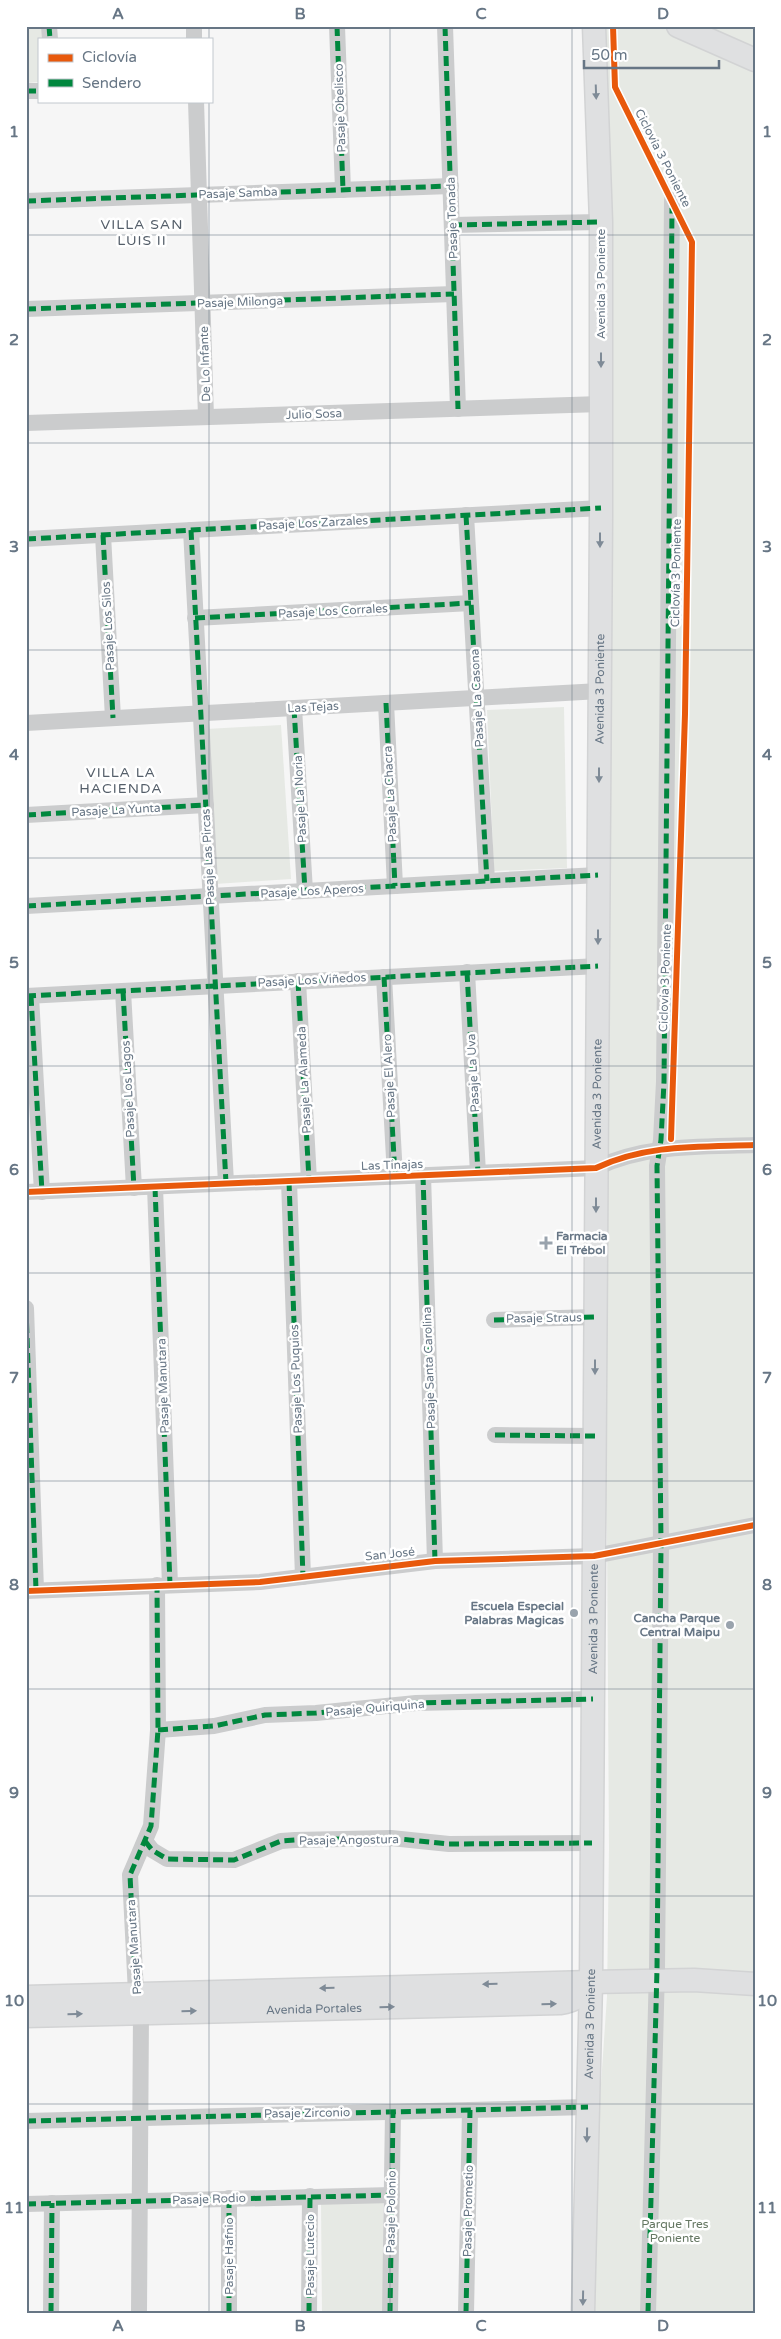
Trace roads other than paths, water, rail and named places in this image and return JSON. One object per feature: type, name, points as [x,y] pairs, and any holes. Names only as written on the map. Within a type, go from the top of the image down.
[{"type":"main road","name":"Avenida 3 Poniente","points":[[583,2313],[591,1982],[600,691],[601,222],[594,26]]},
{"type":"main road","points":[[678,26],[755,60]]},
{"type":"main road","points":[[591,1982],[694,1980],[755,1984]]},
{"type":"main road","name":"Avenida Portales","points":[[26,1997],[138,2003],[560,2003],[573,2001],[580,1996],[591,1982]]},
{"type":"main road","name":"Avenida Portales","points":[[26,2016],[138,2003]]},
{"type":"street","name":"Pasaje Obelisco","points":[[337,26],[343,190]]},
{"type":"street","name":"Pasaje Tonada","points":[[445,26],[458,409]]},
{"type":"street","name":"De Lo Infante","points":[[196,102],[206,418]]},
{"type":"street","name":"Pasaje Samba","points":[[26,201],[450,186]]},
{"type":"street","points":[[648,2313],[657,1982],[661,1544],[657,1166],[664,1082],[672,200]]},
{"type":"street","points":[[452,226],[601,222]]},
{"type":"street","name":"Pasaje Milonga","points":[[26,310],[454,294]]},
{"type":"street","name":"Julio Sosa","points":[[26,423],[601,404]]},
{"type":"street","name":"Pasaje Los Zarzales","points":[[26,539],[600,508]]},
{"type":"street","name":"Pasaje La Casona","points":[[466,515],[487,881]]},
{"type":"street","name":"Pasaje Las Pircas","points":[[190,530],[226,1183]]},
{"type":"street","name":"Pasaje Los Silos","points":[[103,535],[113,718]]},
{"type":"street","name":"Pasaje Los Corrales","points":[[195,618],[471,603]]},
{"type":"street","name":"Las Tejas","points":[[26,723],[600,691]]},
{"type":"street","name":"Pasaje La Chacra","points":[[386,703],[395,886]]},
{"type":"street","name":"Pasaje La Noria","points":[[294,708],[305,891]]},
{"type":"street","name":"Pasaje La Yunta","points":[[26,815],[206,805]]},
{"type":"street","name":"Pasaje Los Aperos","points":[[26,906],[598,875]]},
{"type":"street","name":"Pasaje Los Viñedos","points":[[29,996],[598,966]]},
{"type":"street","name":"Pasaje La Uva","points":[[467,972],[478,1173]]},
{"type":"street","name":"Pasaje El Alero","points":[[384,977],[395,1176]]},
{"type":"street","name":"Pasaje La Alameda","points":[[298,981],[309,1180]]},
{"type":"street","name":"Pasaje Los Lagos","points":[[123,991],[134,1188]]},
{"type":"street","points":[[29,996],[34,1192]]},
{"type":"street","name":"Las Tinajas","points":[[34,1192],[596,1168],[627,1155],[660,1148],[755,1145]]},
{"type":"street","name":"Pasaje Santa Carolina","points":[[423,1175],[435,1560]]},
{"type":"street","name":"Pasaje Los Puquios","points":[[290,1181],[303,1577]]},
{"type":"street","name":"Pasaje Manutara","points":[[139,2313],[140,2117],[138,2003],[130,1875],[146,1842],[150,1826],[158,1730],[164,1585],[155,1187]]},
{"type":"street","points":[[26,1308],[31,1591]]},
{"type":"street","name":"Pasaje Straus","points":[[494,1320],[595,1317]]},
{"type":"street","points":[[495,1435],[594,1436]]},
{"type":"street","name":"San José","points":[[31,1591],[260,1582],[435,1560],[594,1556],[755,1525]]},
{"type":"street","name":"Pasaje Quiriquina","points":[[158,1730],[214,1726],[248,1717],[265,1715],[316,1713],[416,1703],[593,1699]]},
{"type":"street","name":"Pasaje Angostura","points":[[146,1842],[152,1850],[167,1859],[234,1860],[281,1842],[295,1840],[391,1838],[449,1844],[592,1843]]},
{"type":"street","name":"Pasaje Zirconio","points":[[26,2121],[588,2107]]},
{"type":"street","name":"Pasaje Prometio","points":[[466,2313],[470,2110]]},
{"type":"street","name":"Pasaje Polonio","points":[[390,2313],[393,2112]]},
{"type":"street","name":"Pasaje Rodio","points":[[26,2204],[392,2194]]},
{"type":"street","name":"Pasaje Lutecio","points":[[309,2313],[310,2196]]},
{"type":"street","name":"Pasaje Hafnio","points":[[229,2198],[229,2313]]},
{"type":"street","points":[[51,2313],[52,2203]]},
{"type":"place","name":"Farmacia El Trébol","points":[[546,1243]]},
{"type":"place","name":"Escuela Especial Palabras Magicas","points":[[574,1613]]},
{"type":"place","name":"Cancha Parque Central Maipu","points":[[730,1625]]},
{"type":"district","name":"VILLA SAN LUIS II","points":[[142,232]]},
{"type":"district","name":"VILLA LA HACIENDA","points":[[121,780]]},
{"type":"park label","name":"Parque Tres Poniente","points":[[675,2231]]}]
